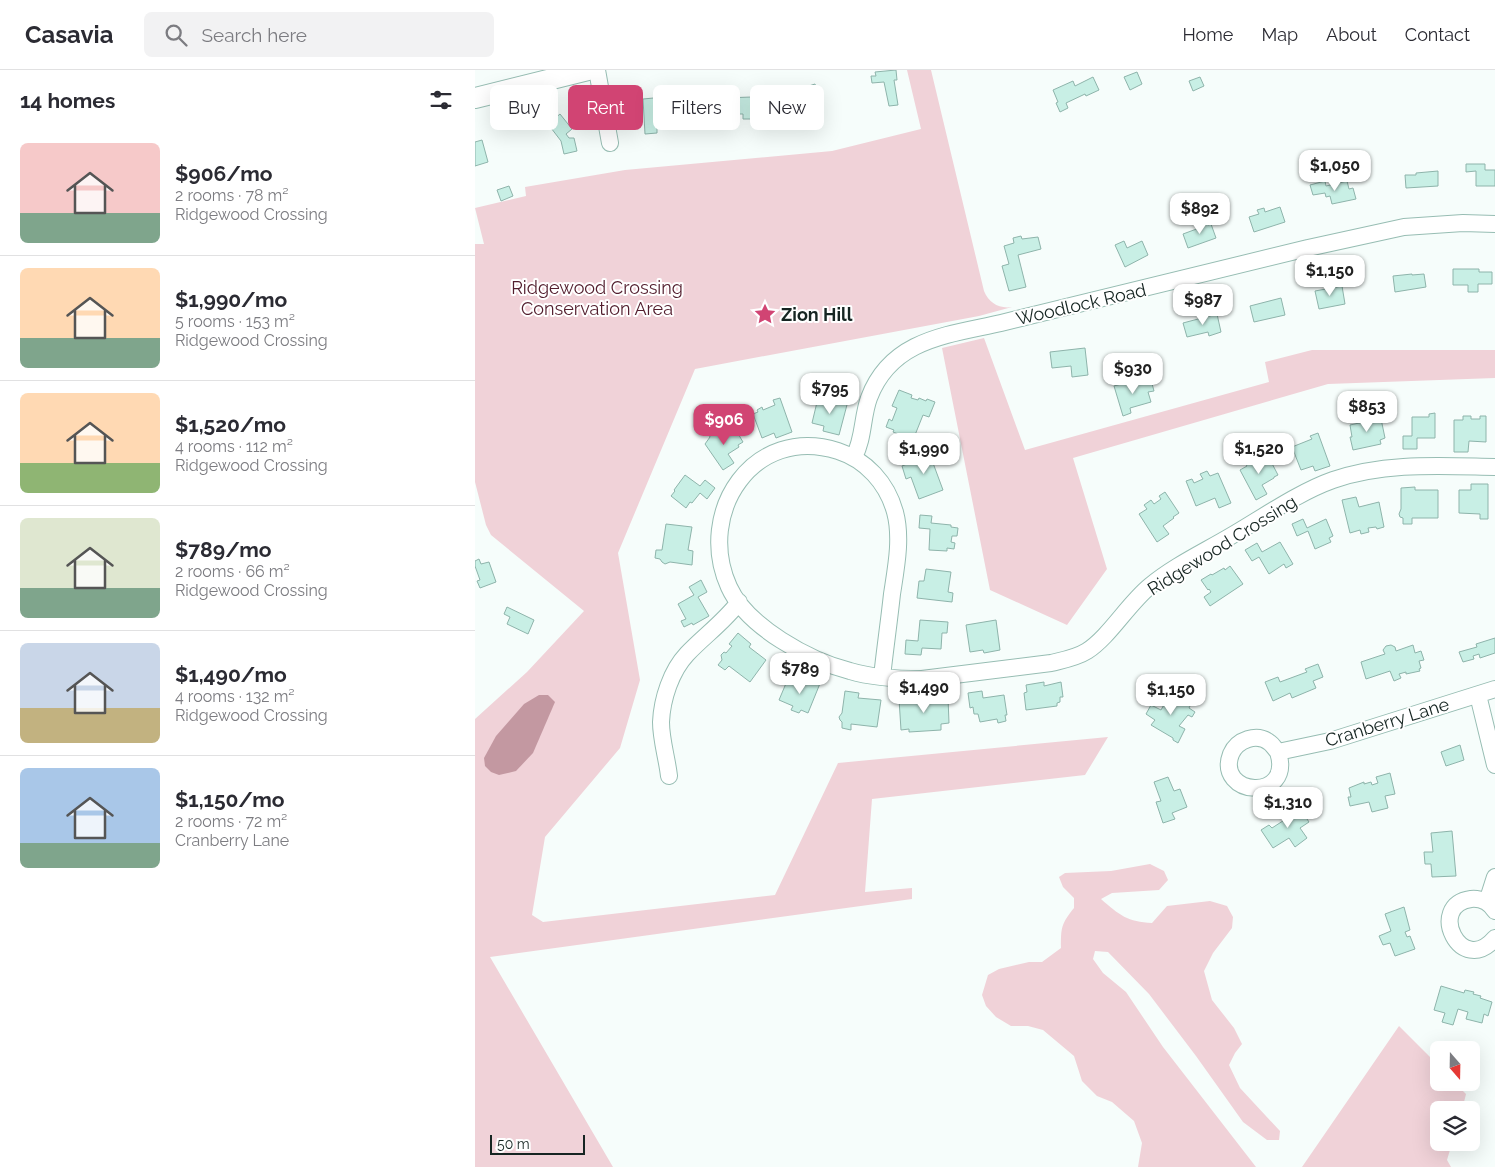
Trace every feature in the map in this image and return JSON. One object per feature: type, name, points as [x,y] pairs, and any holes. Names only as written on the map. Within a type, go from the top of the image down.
[{"type":"main road","points":[[475,98],[588,70]]},
{"type":"street","points":[[597,70],[610,143]]},
{"type":"street","name":"Woodlock Road","points":[[854,457],[861,440],[868,400],[883,371],[905,351],[922,343],[955,333],[1404,227],[1463,223],[1495,224]]},
{"type":"street","name":"Ridgewood Crossing","points":[[882,677],[898,541],[892,504],[881,483],[869,469],[854,457],[830,448],[801,446],[777,452],[762,459],[747,470],[738,481],[731,491],[723,512],[719,542],[720,561],[730,589],[739,602],[748,614],[776,636],[802,652],[851,672],[882,677],[922,679],[1051,663],[1085,653],[1097,644],[1140,596],[1162,578],[1316,487],[1340,478],[1381,469],[1426,466],[1495,467]]},
{"type":"street","points":[[669,776],[661,723],[665,699],[675,669],[687,655],[728,617],[739,602]]},
{"type":"street","name":"Cranberry Lane","points":[[1278,752],[1330,741],[1495,689]]},
{"type":"street","points":[[1479,695],[1495,765]]},
{"type":"street","points":[[1495,877],[1491,906],[1479,900],[1462,902],[1451,915],[1449,923],[1454,939],[1460,945],[1468,948],[1484,947],[1495,938]]},
{"type":"green space","name":"Ridgewood Crossing Conservation Area","points":[[907,70],[931,70],[984,291],[995,304],[1003,307],[1012,307],[979,316],[695,369],[618,553],[640,680],[620,748],[545,837],[532,915],[543,922],[775,895],[838,763],[1108,737],[1085,775],[872,799],[865,892],[912,888],[912,899],[490,957],[613,1167],[475,1167],[475,719],[527,672],[584,611],[491,535],[486,525],[475,482],[475,244],[484,244],[475,208],[526,196],[525,187],[625,170],[832,151],[921,129]]},
{"type":"green space","points":[[984,338],[1025,450],[1269,382],[1265,362],[1312,350],[1495,350],[1495,378],[1328,384],[1073,458],[1107,569],[1067,625],[990,590],[942,348]]},
{"type":"green space","points":[[1150,864],[1164,871],[1168,880],[1159,890],[1112,893],[1101,899],[1124,917],[1152,923],[1167,906],[1210,901],[1227,906],[1233,917],[1232,928],[1213,953],[1204,971],[1212,1000],[1234,1028],[1242,1044],[1229,1065],[1240,1088],[1280,1131],[1279,1140],[1267,1140],[1243,1122],[1149,994],[1108,952],[1095,951],[1093,959],[1103,973],[1126,992],[1163,1047],[1256,1167],[1138,1167],[1142,1143],[1134,1121],[1112,1102],[1097,1096],[1082,1081],[1074,1056],[1043,1030],[1028,1026],[1011,1026],[996,1017],[986,1006],[982,995],[988,975],[999,969],[1029,962],[1042,962],[1061,948],[1063,926],[1066,918],[1074,908],[1074,898],[1063,887],[1059,877],[1065,873],[1111,871]]},
{"type":"green space","points":[[1399,1026],[1430,1057],[1430,1091],[1463,1091],[1466,1094],[1464,1101],[1430,1101],[1430,1151],[1450,1151],[1447,1160],[1451,1167],[1302,1167]]},
{"type":"shaded area","points":[[539,695],[548,695],[555,702],[533,753],[516,771],[499,775],[491,772],[485,766],[484,758],[496,736],[524,704]]},
{"type":"building","points":[[896,70],[897,80],[894,80],[898,105],[889,106],[884,82],[872,83],[871,76],[876,76],[875,72]]},
{"type":"building","points":[[1137,72],[1142,84],[1130,90],[1124,77]]},
{"type":"building","points":[[1093,77],[1099,90],[1066,103],[1068,108],[1060,112],[1053,90],[1073,81],[1075,86]]},
{"type":"building","points":[[1200,77],[1204,86],[1193,91],[1189,81]]},
{"type":"building","points":[[740,97],[750,97],[750,119],[743,119],[743,114],[740,114]]},
{"type":"building","points":[[653,98],[653,130],[657,130],[657,133],[645,134],[643,99]]},
{"type":"building","points":[[560,114],[568,124],[568,130],[571,130],[566,134],[569,138],[574,138],[577,151],[564,154],[561,141],[553,130],[558,130],[558,116]]},
{"type":"building","points":[[482,140],[488,162],[475,166],[475,142]]},
{"type":"building","points":[[1466,164],[1485,164],[1485,170],[1495,170],[1495,186],[1476,186],[1476,171],[1466,172]]},
{"type":"building","points":[[1438,171],[1438,186],[1406,188],[1405,175]]},
{"type":"building","points":[[1325,181],[1326,186],[1347,181],[1349,189],[1353,188],[1356,199],[1332,204],[1330,196],[1326,197],[1325,193],[1313,195],[1310,185]]},
{"type":"building","points":[[509,186],[513,196],[501,201],[497,190]]},
{"type":"building","points":[[1280,207],[1285,222],[1254,232],[1249,217],[1259,214],[1257,210],[1264,208],[1265,212]]},
{"type":"building","points":[[1207,221],[1208,225],[1211,224],[1216,238],[1188,248],[1183,234],[1202,227],[1200,224]]},
{"type":"building","points":[[1021,236],[1022,239],[1038,237],[1041,249],[1018,255],[1026,287],[1009,291],[1002,266],[1009,264],[1004,246],[1014,243],[1013,238]]},
{"type":"building","points":[[1124,241],[1127,248],[1142,241],[1148,255],[1125,267],[1115,245]]},
{"type":"building","points":[[1453,269],[1479,269],[1479,272],[1492,272],[1492,284],[1478,284],[1478,292],[1468,292],[1468,285],[1453,285]]},
{"type":"building","points":[[1424,274],[1426,287],[1395,292],[1393,276]]},
{"type":"building","points":[[1342,286],[1345,304],[1319,309],[1315,291]]},
{"type":"building","points":[[1281,298],[1285,315],[1254,322],[1250,306]]},
{"type":"building","points":[[1217,314],[1221,332],[1209,336],[1208,332],[1187,337],[1183,323]]},
{"type":"building","points":[[1085,348],[1088,375],[1072,377],[1071,366],[1052,368],[1050,352]]},
{"type":"building","points":[[1151,380],[1154,391],[1148,392],[1151,402],[1130,408],[1131,413],[1123,416],[1114,386],[1132,381],[1134,385]]},
{"type":"building","points":[[899,390],[912,395],[911,398],[918,400],[919,398],[926,401],[927,399],[935,402],[929,417],[923,415],[913,440],[886,427],[889,419],[892,421],[897,408],[892,406]]},
{"type":"building","points":[[780,398],[792,432],[776,438],[774,433],[762,438],[753,414],[762,407],[763,410],[775,405],[773,400]]},
{"type":"building","points":[[818,398],[839,403],[840,399],[848,401],[839,435],[823,431],[824,426],[812,423]]},
{"type":"building","points":[[1435,413],[1435,438],[1417,438],[1417,449],[1403,449],[1403,436],[1412,436],[1412,417],[1429,417],[1429,414]]},
{"type":"building","points":[[1380,414],[1385,438],[1380,440],[1381,444],[1353,450],[1350,425],[1373,420],[1372,416]]},
{"type":"building","points":[[1463,416],[1471,416],[1471,419],[1480,419],[1480,416],[1486,416],[1486,442],[1469,441],[1468,452],[1454,452],[1454,420],[1463,420]]},
{"type":"building","points":[[734,427],[743,442],[728,454],[734,463],[723,470],[705,444],[710,437],[709,434],[716,429],[719,433]]},
{"type":"building","points":[[1318,433],[1330,466],[1315,471],[1313,466],[1301,470],[1292,447],[1312,439],[1310,436]]},
{"type":"building","points":[[1266,452],[1278,475],[1262,485],[1267,494],[1256,500],[1240,470],[1247,466],[1245,463],[1253,459],[1255,463],[1262,459],[1259,455]]},
{"type":"building","points":[[929,453],[930,456],[936,453],[939,461],[933,463],[943,490],[919,499],[911,477],[906,479],[902,466]]},
{"type":"building","points":[[1207,471],[1210,476],[1218,473],[1231,503],[1219,508],[1215,498],[1196,506],[1186,481],[1192,479],[1194,483],[1203,479],[1200,474]]},
{"type":"building","points":[[685,475],[700,486],[705,480],[715,488],[707,499],[700,493],[686,508],[671,496]]},
{"type":"building","points":[[1471,484],[1488,484],[1488,519],[1480,519],[1480,514],[1459,513],[1459,490],[1471,490]]},
{"type":"building","points":[[1415,487],[1415,490],[1438,490],[1438,518],[1412,518],[1412,524],[1403,524],[1403,518],[1399,514],[1401,509],[1401,488]]},
{"type":"building","points":[[1165,492],[1179,513],[1163,526],[1169,534],[1157,542],[1139,514],[1147,509],[1144,505],[1151,500],[1154,504],[1161,499],[1159,496]]},
{"type":"building","points":[[1356,497],[1359,507],[1379,502],[1384,527],[1377,529],[1376,527],[1368,528],[1369,532],[1361,534],[1360,530],[1350,533],[1342,500]]},
{"type":"building","points":[[920,515],[932,516],[931,523],[951,525],[951,527],[958,528],[957,536],[952,536],[951,542],[955,543],[954,549],[947,548],[947,551],[929,550],[930,529],[919,528]]},
{"type":"building","points":[[1303,519],[1307,528],[1326,519],[1333,536],[1329,538],[1331,542],[1315,549],[1308,531],[1297,536],[1292,524]]},
{"type":"building","points":[[666,524],[692,527],[688,550],[693,551],[692,565],[670,562],[665,564],[660,559],[655,558],[656,550],[662,550]]},
{"type":"building","points":[[1280,542],[1293,564],[1286,568],[1284,564],[1269,574],[1259,557],[1252,561],[1245,550],[1257,543],[1262,552]]},
{"type":"building","points":[[479,559],[481,564],[489,562],[496,582],[480,588],[477,581],[480,580],[475,566],[475,561]]},
{"type":"building","points":[[1230,566],[1243,584],[1210,606],[1204,597],[1211,592],[1201,580]]},
{"type":"building","points":[[926,569],[951,572],[948,592],[953,593],[952,602],[917,598],[919,581],[924,581]]},
{"type":"building","points":[[701,580],[707,592],[698,597],[709,616],[693,625],[692,623],[684,627],[681,621],[686,619],[678,604],[694,595],[689,587]]},
{"type":"building","points":[[507,607],[534,620],[528,634],[507,624],[510,617],[504,614]]},
{"type":"building","points":[[920,620],[948,622],[947,633],[942,633],[941,649],[922,648],[921,655],[905,654],[906,640],[918,641]]},
{"type":"building","points":[[996,620],[1000,650],[984,653],[983,650],[970,652],[966,625]]},
{"type":"building","points":[[738,633],[751,644],[749,647],[766,660],[750,682],[729,666],[725,670],[718,665],[722,660],[721,655],[724,652],[726,653],[732,646],[729,644]]},
{"type":"building","points":[[1495,638],[1495,653],[1480,658],[1479,654],[1473,656],[1474,659],[1463,662],[1459,652],[1477,647],[1476,644]]},
{"type":"building","points":[[1391,645],[1395,647],[1396,651],[1413,645],[1415,653],[1421,651],[1424,660],[1419,661],[1420,671],[1399,674],[1401,678],[1394,681],[1390,671],[1366,679],[1361,662],[1385,654],[1383,650],[1386,646]]},
{"type":"building","points":[[1318,664],[1323,677],[1313,681],[1316,688],[1292,698],[1290,693],[1273,701],[1265,682],[1278,677],[1280,682],[1307,672],[1305,669]]},
{"type":"building","points":[[809,677],[821,681],[808,713],[801,710],[799,713],[791,710],[793,706],[779,700],[787,681],[793,683],[793,681],[805,686]]},
{"type":"building","points":[[1044,682],[1044,686],[1061,682],[1063,697],[1060,697],[1060,702],[1057,703],[1057,706],[1026,710],[1024,693],[1027,692],[1026,685]]},
{"type":"building","points":[[845,691],[859,693],[858,698],[881,700],[877,727],[851,724],[851,730],[842,728],[842,722],[839,717],[842,713]]},
{"type":"building","points":[[982,691],[983,698],[1004,695],[1006,721],[998,723],[997,719],[980,722],[978,714],[974,714],[973,707],[970,708],[968,693]]},
{"type":"building","points":[[1171,692],[1191,704],[1189,708],[1195,712],[1192,717],[1188,715],[1179,726],[1185,729],[1178,743],[1151,725],[1155,720],[1146,714],[1151,705],[1161,710]]},
{"type":"building","points":[[923,697],[923,699],[948,698],[949,723],[941,724],[941,730],[909,732],[909,729],[901,730],[899,699]]},
{"type":"building","points":[[1460,745],[1464,760],[1446,766],[1441,752]]},
{"type":"building","points":[[1390,773],[1395,794],[1385,796],[1388,808],[1372,812],[1369,802],[1350,806],[1349,788],[1364,782],[1364,784],[1371,782],[1372,785],[1378,783],[1376,777]]},
{"type":"building","points":[[1168,777],[1174,791],[1180,789],[1187,807],[1172,813],[1175,819],[1163,823],[1156,802],[1161,801],[1154,782]]},
{"type":"building","points":[[1297,804],[1309,822],[1300,828],[1307,838],[1295,847],[1289,838],[1273,848],[1261,830],[1269,825],[1272,828],[1289,817],[1285,812]]},
{"type":"building","points":[[1452,831],[1456,876],[1432,877],[1431,864],[1425,864],[1424,852],[1433,852],[1431,833]]},
{"type":"building","points":[[1404,907],[1410,930],[1405,932],[1407,937],[1410,936],[1415,949],[1395,956],[1390,943],[1383,945],[1379,936],[1391,931],[1385,914]]},
{"type":"building","points":[[1441,986],[1464,993],[1465,990],[1474,992],[1473,994],[1481,996],[1480,998],[1492,1002],[1488,1016],[1484,1014],[1482,1023],[1466,1019],[1468,1012],[1458,1009],[1453,1025],[1442,1022],[1445,1013],[1434,1010]]},
{"type":"place","name":"Zion Hill","points":[[765,314]]}]
